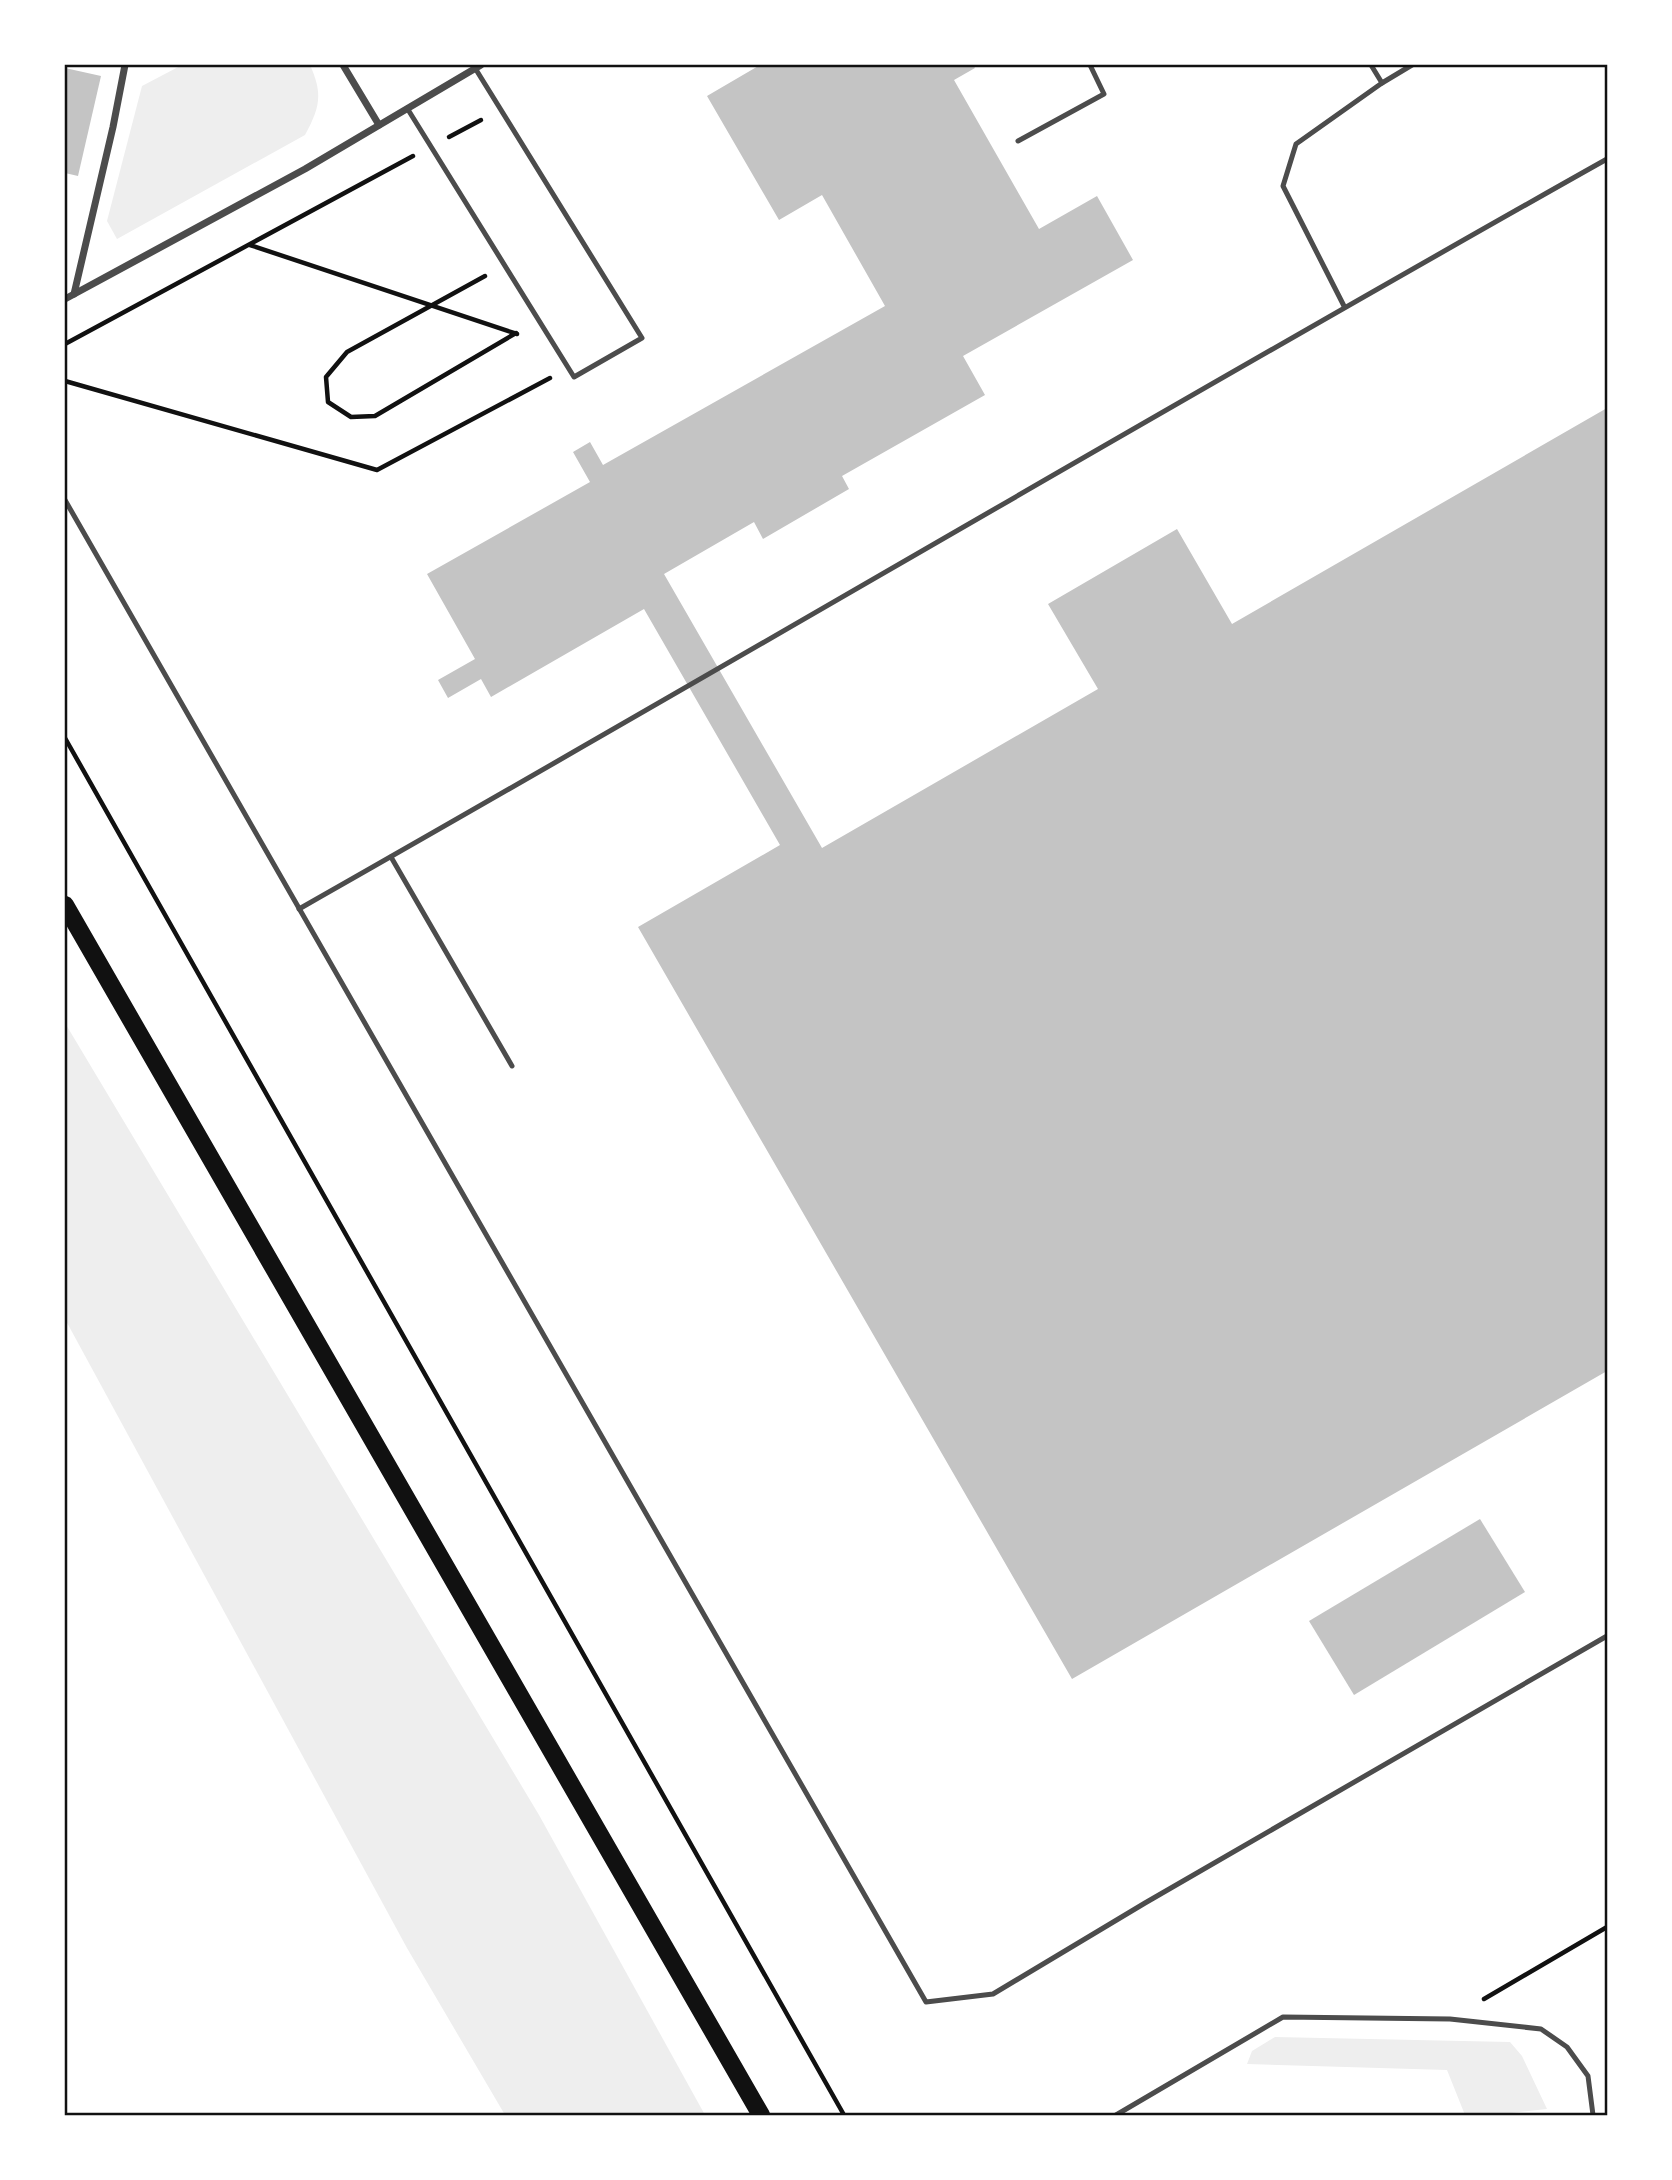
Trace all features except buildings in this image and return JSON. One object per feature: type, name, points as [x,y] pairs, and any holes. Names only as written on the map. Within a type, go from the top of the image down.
[{"type":"main road","points":[[65,905],[761,2115]]},
{"type":"street","points":[[74,294],[125,65]]},
{"type":"street","points":[[343,65],[379,125]]},
{"type":"street","points":[[65,299],[305,169],[478,66]]},
{"type":"lane","points":[[1018,141],[1104,94],[1090,65]]},
{"type":"lane","points":[[1371,65],[1382,83]]},
{"type":"lane","points":[[1344,306],[1283,186],[1296,144],[1412,65]]},
{"type":"lane","points":[[407,108],[574,377],[642,338],[500,110],[478,66]]},
{"type":"lane","points":[[299,909],[1344,306],[1607,159]]},
{"type":"lane","points":[[65,499],[926,2002],[993,1994],[1156,1896],[1607,1636]]},
{"type":"lane","points":[[390,857],[512,1066]]},
{"type":"lane","points":[[1116,2115],[1283,2017],[1450,2019],[1541,2029],[1567,2047],[1588,2076],[1593,2115]]},
{"type":"path","points":[[65,344],[500,110]]},
{"type":"path","points":[[249,245],[555,346]]},
{"type":"path","points":[[505,266],[347,352],[326,377],[328,402],[351,417],[375,416],[516,333]]},
{"type":"path","points":[[65,382],[377,470],[568,368]]},
{"type":"path","points":[[65,738],[844,2115]]},
{"type":"path","points":[[1450,2019],[1607,1927]]},
{"type":"shaded area","points":[[182,65],[310,65],[317,84],[317,108],[305,135],[117,239],[107,221],[142,86]]},
{"type":"shaded area","points":[[65,1023],[539,1815],[705,2115],[505,2115],[407,1948],[65,1319]]},
{"type":"shaded area","points":[[1275,2037],[1510,2042],[1522,2056],[1547,2109],[1465,2115],[1447,2070],[1247,2064],[1252,2051]]}]
